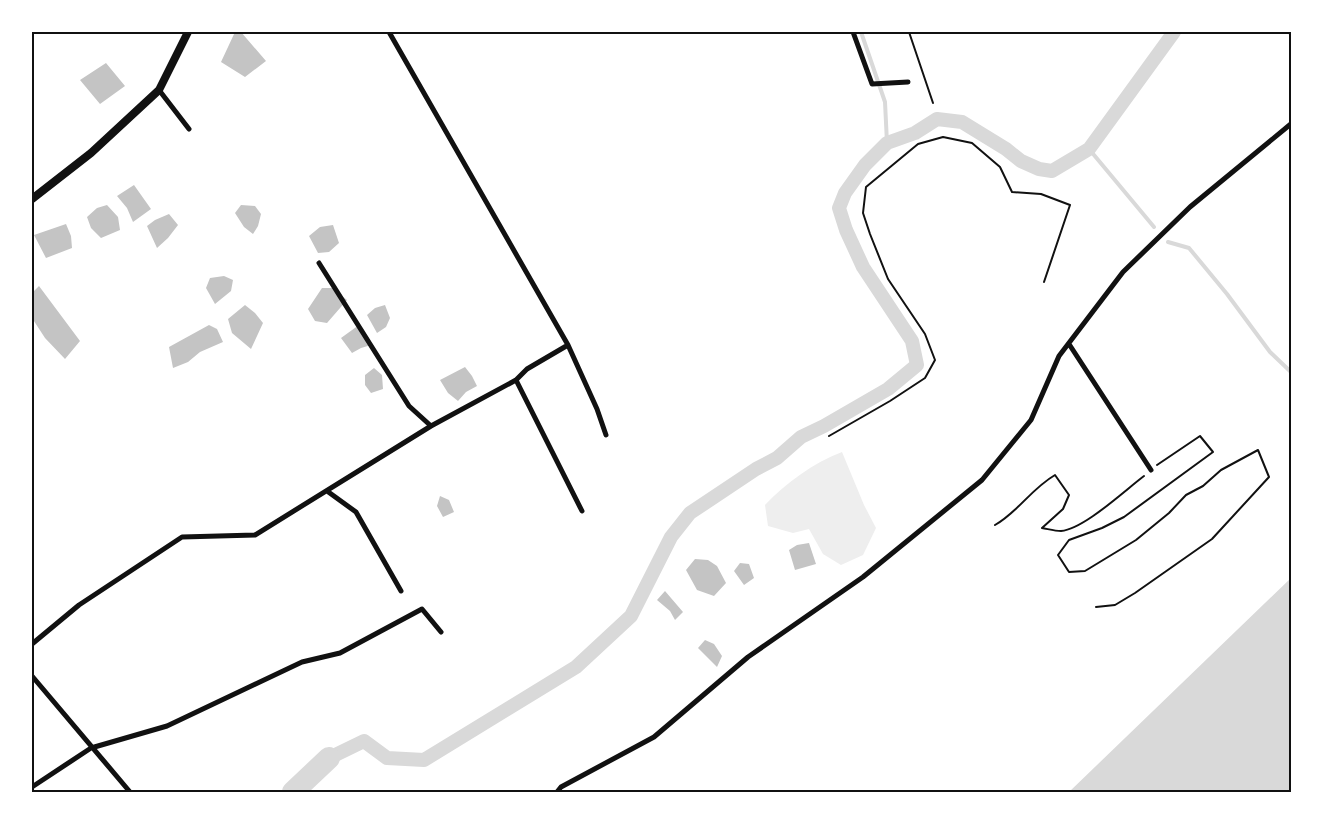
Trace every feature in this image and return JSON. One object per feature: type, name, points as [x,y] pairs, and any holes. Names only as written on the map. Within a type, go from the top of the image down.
[{"type":"main road","points":[[32,199],[91,153],[159,90],[189,32]]},
{"type":"street","points":[[389,32],[568,345],[597,408],[606,435]]},
{"type":"street","points":[[853,32],[872,84],[908,82]]},
{"type":"street","points":[[159,90],[189,129]]},
{"type":"street","points":[[557,792],[561,787],[654,737],[748,657],[863,577],[982,480],[1031,420],[1059,356],[1123,272],[1190,207],[1292,123]]},
{"type":"street","points":[[319,263],[409,406],[431,426]]},
{"type":"street","points":[[1069,344],[1151,470]]},
{"type":"street","points":[[32,644],[79,605],[182,537],[255,535],[431,426],[516,380],[527,369],[568,345]]},
{"type":"street","points":[[516,380],[582,511]]},
{"type":"street","points":[[327,491],[356,512],[401,591]]},
{"type":"street","points":[[32,787],[92,748],[167,726],[302,662],[340,653],[422,609],[441,632]]},
{"type":"street","points":[[32,676],[130,792]]},
{"type":"path","points":[[909,32],[933,103]]},
{"type":"path","points":[[829,436],[890,401],[924,378],[935,360],[925,334],[888,279],[863,213],[866,187],[918,144],[943,137],[972,143],[1000,167],[1012,192],[1041,194],[1070,206],[1044,282]]},
{"type":"path","points":[[995,525],[1005,520],[1042,483],[1055,475],[1069,495],[1063,509],[1042,528],[1061,531],[1074,527],[1097,514],[1113,498],[1163,459],[1200,436],[1214,452],[1124,517],[1069,540],[1058,555],[1069,572],[1085,571],[1136,540],[1169,513],[1186,495],[1203,486],[1221,470],[1258,450],[1269,477],[1212,539],[1115,605],[1096,607]]},
{"type":"shaded area","points":[[842,452],[876,528],[863,555],[841,565],[823,554],[809,529],[793,533],[768,526],[765,505],[800,474]]},
{"type":"shaded area","points":[[1291,578],[1291,792],[1069,792]]},
{"type":"building","points":[[235,32],[241,32],[266,61],[245,77],[221,62]]},
{"type":"building","points":[[106,63],[125,86],[100,104],[80,80]]},
{"type":"building","points":[[134,185],[151,209],[133,222],[127,208],[117,196]]},
{"type":"building","points":[[107,205],[118,217],[120,230],[101,238],[91,228],[87,217],[97,208]]},
{"type":"building","points":[[241,205],[255,206],[261,214],[253,234],[244,227],[235,213]]},
{"type":"building","points":[[169,214],[178,225],[157,248],[147,226]]},
{"type":"building","points":[[66,224],[71,236],[72,248],[46,258],[34,235]]},
{"type":"building","points":[[333,225],[339,243],[329,252],[318,253],[309,236],[320,227]]},
{"type":"building","points":[[224,276],[233,280],[231,291],[215,304],[206,288],[210,278]]},
{"type":"building","points":[[39,286],[80,341],[65,359],[45,338],[32,318],[32,293]]},
{"type":"building","points":[[322,288],[332,288],[347,300],[327,323],[315,321],[308,309]]},
{"type":"building","points":[[245,305],[263,323],[251,349],[232,333],[228,319]]},
{"type":"building","points":[[385,305],[390,318],[386,327],[377,333],[367,315],[375,308]]},
{"type":"building","points":[[209,325],[217,329],[223,342],[173,368],[169,347]]},
{"type":"building","points":[[359,325],[371,345],[352,353],[341,338]]},
{"type":"building","points":[[465,367],[477,386],[466,392],[458,401],[448,393],[440,380]]},
{"type":"building","points":[[374,368],[382,375],[383,389],[371,393],[365,385],[365,375]]},
{"type":"building","points":[[440,496],[449,500],[454,512],[443,517],[437,506]]},
{"type":"building","points":[[809,543],[816,564],[795,570],[789,550],[797,545]]},
{"type":"building","points":[[695,559],[708,560],[717,566],[726,583],[714,596],[697,590],[686,570]]},
{"type":"building","points":[[740,563],[749,564],[754,578],[744,585],[734,571]]},
{"type":"building","points":[[665,591],[683,612],[675,620],[670,611],[657,600]]},
{"type":"building","points":[[705,640],[714,644],[722,656],[717,667],[698,648]]},
{"type":"waterway","points":[[861,32],[885,102],[887,143]]},
{"type":"waterway","points":[[329,758],[364,741],[387,758],[424,760],[576,667],[631,616],[671,537],[690,513],[756,469],[777,458],[801,437],[888,389],[917,365],[912,341],[863,267],[846,230],[839,208],[845,193],[865,165],[887,143],[915,133],[937,119],[962,122],[1021,161],[1039,169],[1052,171],[1089,149],[1174,32]]},
{"type":"waterway","points":[[1089,149],[1154,227]]},
{"type":"waterway","points":[[1168,242],[1189,248],[1270,352],[1292,373]]},
{"type":"waterway","points":[[293,792],[329,758]]}]
